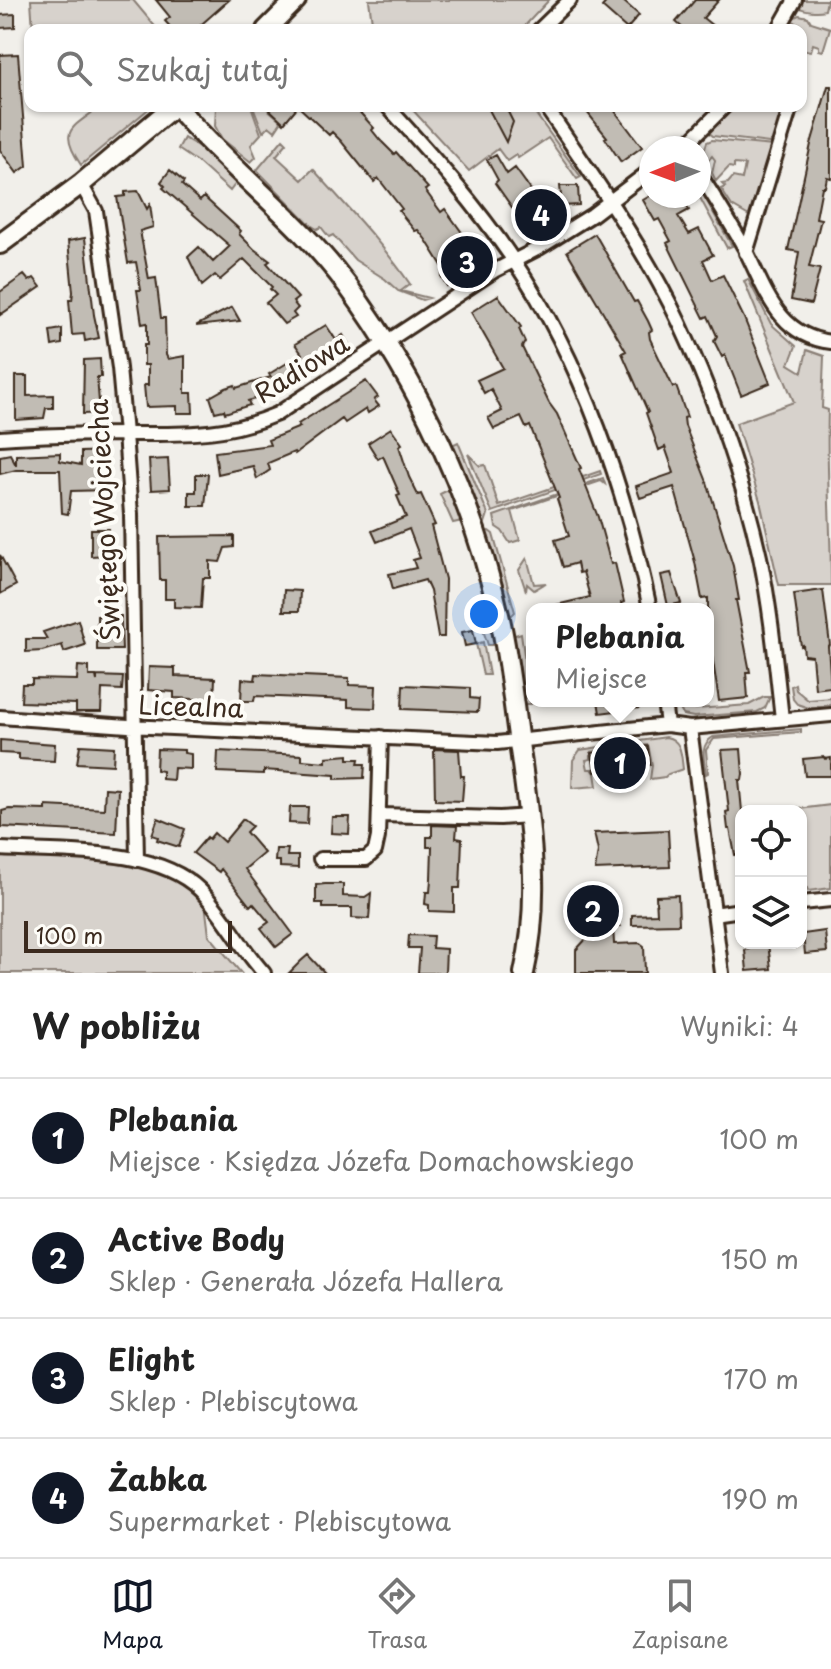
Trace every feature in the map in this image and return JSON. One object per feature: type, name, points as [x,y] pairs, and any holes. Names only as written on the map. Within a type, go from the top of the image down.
[{"type":"street","points":[[272,24],[296,0]]},
{"type":"street","points":[[545,24],[570,0]]},
{"type":"street","points":[[781,24],[795,0]]},
{"type":"street","points":[[0,244],[81,184],[168,112]]},
{"type":"street","points":[[180,112],[217,152],[304,233],[347,285],[418,396],[473,522],[502,631],[529,816],[535,888],[533,928],[524,973]]},
{"type":"street","points":[[392,112],[450,176],[514,261],[562,347],[603,437],[633,529],[649,603]]},
{"type":"street","points":[[549,112],[609,200],[678,320],[725,434],[760,560],[782,719]]},
{"type":"street","points":[[695,136],[719,112]]},
{"type":"street","points":[[746,253],[789,112]]},
{"type":"street","name":"Radiowa","points":[[0,438],[190,434],[228,431],[253,425],[277,414],[494,271],[592,215],[639,179]]},
{"type":"street","name":"Świętego Wojciecha","points":[[81,184],[96,211],[119,368],[125,434],[131,514],[137,860]]},
{"type":"street","points":[[711,193],[781,318],[805,335],[831,342]]},
{"type":"street","points":[[665,707],[667,725]]},
{"type":"street","name":"Licealna","points":[[0,717],[134,727],[497,743],[667,725],[690,728],[831,715]]},
{"type":"street","points":[[690,728],[722,973]]},
{"type":"street","points":[[320,859],[366,859],[375,851],[381,737]]},
{"type":"street","points":[[379,815],[529,816]]},
{"type":"street","points":[[0,849],[137,860],[183,876],[210,901],[264,973]]},
{"type":"street","points":[[807,902],[831,900]]},
{"type":"street","points":[[714,914],[735,911]]},
{"type":"shaded area","points":[[31,0],[133,0],[153,24],[33,24]]},
{"type":"shaded area","points":[[369,0],[549,0],[527,24],[372,24]]},
{"type":"shaded area","points":[[801,0],[827,0],[825,10],[811,11],[798,7]]},
{"type":"shaded area","points":[[799,15],[830,28],[823,51],[813,44],[811,51],[807,50],[807,24],[794,24],[790,20]]},
{"type":"shaded area","points":[[93,112],[145,112],[81,165],[69,137]]},
{"type":"shaded area","points":[[216,112],[253,112],[261,134],[251,145],[256,157],[251,162],[222,139],[215,126]]},
{"type":"shaded area","points":[[255,112],[271,112],[281,122],[275,131],[269,126],[263,132]]},
{"type":"shaded area","points":[[415,112],[534,112],[581,177],[577,179],[548,138],[518,158],[516,155],[507,161],[498,149],[469,171]]},
{"type":"shaded area","points":[[726,112],[783,112],[775,140],[769,143],[713,136],[708,132]]},
{"type":"shaded area","points":[[184,138],[206,151],[239,179],[230,191],[178,149]]},
{"type":"shaded area","points":[[283,139],[287,143],[276,156],[302,180],[313,169],[410,284],[401,291],[429,298],[422,300],[398,291],[355,260],[333,235],[329,237],[321,227],[317,229],[312,226],[257,170]]},
{"type":"shaded area","points":[[711,140],[773,146],[754,214],[749,216],[732,206],[721,189],[725,187],[722,184],[733,177],[742,179],[745,165],[734,164],[734,168],[729,167],[716,181],[712,173],[715,160],[711,157]]},
{"type":"shaded area","points":[[705,208],[711,208],[732,246],[727,248]]},
{"type":"shaded area","points":[[748,279],[771,324],[796,346],[789,364],[802,372],[807,350],[824,356],[822,408],[828,410],[831,585],[779,585],[760,501],[736,423],[794,402],[744,281]]},
{"type":"shaded area","points":[[458,442],[488,514],[481,525],[451,452]]},
{"type":"shaded area","points":[[468,454],[480,466],[485,465],[499,506],[600,471],[601,474],[492,512]]},
{"type":"shaded area","points":[[603,478],[605,484],[601,481],[512,511],[520,540],[510,543],[496,527],[494,516]]},
{"type":"shaded area","points":[[450,489],[462,521],[453,523],[440,494]]},
{"type":"shaded area","points":[[484,532],[493,534],[515,612],[507,620]]},
{"type":"shaded area","points":[[527,558],[534,584],[546,583],[534,590],[527,584],[526,591],[519,570]]},
{"type":"shaded area","points":[[492,616],[498,645],[488,645],[479,618]]},
{"type":"shaded area","points":[[521,633],[526,668],[526,704],[521,704],[512,636]]},
{"type":"shaded area","points":[[483,642],[489,675],[483,675],[476,644]]},
{"type":"shaded area","points":[[795,684],[796,690],[808,700],[831,698],[831,705],[809,708],[797,704],[791,686]]},
{"type":"shaded area","points":[[770,697],[765,708],[757,712],[694,717],[683,715],[679,707],[696,709],[749,705]]},
{"type":"shaded area","points":[[801,729],[801,732],[714,739],[706,750],[706,774],[704,749],[713,737]]},
{"type":"shaded area","points":[[666,737],[678,745],[683,769],[665,777],[650,779],[652,765],[648,745],[591,752],[591,759],[586,760],[588,769],[595,773],[597,786],[572,788],[573,760],[580,750]]},
{"type":"shaded area","points":[[831,805],[831,888],[808,891],[807,888],[807,808]]},
{"type":"shaded area","points":[[0,854],[127,862],[180,878],[205,903],[209,935],[241,973],[0,973]]},
{"type":"building","points":[[156,0],[229,0],[202,24],[168,24],[165,21],[170,17]]},
{"type":"building","points":[[608,0],[622,0],[639,15],[631,24],[621,24],[602,7]]},
{"type":"building","points":[[695,0],[719,0],[703,18],[710,24],[676,22]]},
{"type":"building","points":[[15,14],[15,27],[0,28],[0,15]]},
{"type":"building","points":[[18,54],[27,166],[17,173],[0,150],[0,55]]},
{"type":"building","points":[[828,86],[831,86],[831,178],[827,177],[825,187],[822,187],[816,218],[821,219],[809,267],[820,269],[811,304],[791,300],[799,252],[788,250],[811,144]]},
{"type":"building","points":[[272,112],[293,112],[284,123]]},
{"type":"building","points":[[304,112],[359,112],[380,140],[394,154],[396,152],[428,188],[425,190],[441,212],[445,209],[481,259],[480,264],[447,286],[441,276],[446,272],[426,240],[399,211],[402,209],[378,178],[374,182],[341,141],[332,132],[329,135]]},
{"type":"building","points":[[490,112],[508,112],[513,122],[506,142]]},
{"type":"building","points":[[587,112],[616,112],[639,143],[639,149],[621,162]]},
{"type":"building","points":[[496,155],[507,174],[515,168],[549,215],[539,223],[531,213],[521,220],[495,183],[498,180],[487,160]]},
{"type":"building","points":[[170,170],[184,182],[182,185],[200,201],[204,197],[241,231],[239,234],[254,249],[270,261],[267,263],[298,298],[293,302],[298,308],[293,313],[296,317],[284,324],[266,303],[276,295],[270,289],[272,287],[244,259],[220,280],[215,275],[202,286],[188,257],[199,247],[213,262],[230,246],[163,188],[165,186],[161,182]]},
{"type":"building","points":[[560,186],[578,186],[579,205],[562,206]]},
{"type":"building","points":[[138,191],[147,209],[150,204],[153,227],[140,231],[149,279],[156,278],[161,318],[165,318],[166,355],[168,359],[185,356],[185,393],[192,393],[193,413],[177,413],[177,406],[146,407],[144,385],[148,385],[148,365],[144,365],[144,345],[147,345],[147,323],[142,324],[136,262],[128,263],[117,197],[125,196],[125,192]]},
{"type":"building","points":[[648,208],[688,208],[678,216],[689,234],[699,229],[713,255],[703,260],[712,280],[723,275],[770,383],[741,395],[725,355],[722,357],[714,341],[717,336],[708,316],[704,318],[667,243],[671,241],[659,219],[655,221]]},
{"type":"building","points":[[595,234],[648,321],[652,330],[649,332],[650,339],[673,387],[676,386],[687,417],[684,418],[685,426],[707,482],[733,566],[739,600],[736,600],[750,672],[746,672],[748,698],[719,701],[714,668],[714,603],[708,603],[708,598],[702,599],[674,487],[640,498],[636,486],[674,473],[665,447],[659,450],[648,412],[622,353],[626,351],[567,251]]},
{"type":"building","points":[[85,238],[99,338],[85,341],[84,334],[72,335],[69,300],[72,300],[73,292],[68,241]]},
{"type":"building","points":[[24,275],[29,281],[34,278],[41,287],[0,315],[0,292]]},
{"type":"building","points":[[498,295],[521,327],[519,329],[525,342],[522,347],[581,468],[611,564],[615,563],[624,602],[564,603],[590,597],[583,572],[579,573],[577,563],[563,567],[555,540],[569,536],[559,498],[530,426],[526,428],[521,417],[494,429],[488,418],[502,411],[491,389],[484,393],[477,380],[503,368],[471,312]]},
{"type":"building","points":[[232,307],[240,321],[197,326],[197,325]]},
{"type":"building","points":[[326,325],[336,340],[343,335],[349,345],[269,395],[248,401],[250,405],[225,413],[224,410],[215,412],[210,397],[235,385],[236,388],[271,377],[269,374],[302,354],[295,344]]},
{"type":"building","points":[[62,329],[62,344],[52,346],[50,331]]},
{"type":"building","points":[[100,359],[101,377],[97,377],[99,402],[105,402],[105,413],[83,414],[84,360]]},
{"type":"building","points":[[16,376],[27,376],[27,396],[53,395],[53,408],[46,408],[44,418],[16,420]]},
{"type":"building","points":[[366,381],[378,397],[374,400],[379,406],[368,413],[366,409],[345,423],[342,419],[295,454],[268,463],[270,470],[257,479],[253,466],[218,474],[215,452],[270,445],[268,440],[300,427],[298,424]]},
{"type":"building","points":[[391,428],[402,444],[399,446],[409,477],[418,495],[421,494],[435,525],[431,526],[445,579],[444,637],[438,637],[430,591],[425,580],[393,589],[389,574],[416,568],[413,560],[420,558],[409,529],[377,542],[372,531],[406,517],[383,456],[378,459],[368,443]]},
{"type":"building","points":[[107,451],[108,490],[71,491],[68,514],[62,513],[60,470],[16,470],[0,474],[0,456],[10,454],[16,465],[16,455],[60,453],[60,461],[81,465],[81,452]]},
{"type":"building","points":[[168,459],[170,489],[151,490],[149,460]]},
{"type":"building","points":[[196,474],[208,474],[205,506],[189,506],[189,492],[196,492]]},
{"type":"building","points":[[91,529],[109,529],[108,555],[91,556]]},
{"type":"building","points":[[234,536],[234,547],[225,548],[220,562],[210,561],[210,578],[203,578],[201,608],[174,607],[174,599],[165,599],[165,580],[160,580],[159,537]]},
{"type":"building","points":[[0,555],[16,585],[0,594]]},
{"type":"building","points":[[671,573],[681,603],[667,603],[661,575]]},
{"type":"building","points":[[284,590],[300,591],[299,611],[283,611]]},
{"type":"building","points":[[823,590],[830,645],[831,687],[815,689],[812,656],[804,655],[801,646],[794,594]]},
{"type":"building","points":[[97,616],[121,616],[122,650],[97,650]]},
{"type":"building","points":[[78,620],[85,645],[64,652],[62,645],[26,652],[26,639],[47,639],[43,632]]},
{"type":"building","points":[[473,630],[476,644],[465,646],[462,632]]},
{"type":"building","points":[[78,666],[89,667],[89,676],[96,676],[97,681],[97,676],[123,677],[122,690],[102,689],[101,712],[76,712],[76,704],[21,702],[22,684],[32,684],[32,679],[77,680]]},
{"type":"building","points":[[149,667],[175,668],[175,676],[215,678],[214,700],[174,698],[174,692],[148,690]]},
{"type":"building","points":[[256,674],[349,678],[349,685],[376,686],[375,708],[348,707],[348,700],[255,696],[254,701],[241,701],[242,679],[255,680]]},
{"type":"building","points":[[403,685],[470,688],[470,698],[479,699],[478,712],[402,709]]},
{"type":"building","points":[[599,707],[639,707],[639,708],[600,713]]},
{"type":"building","points":[[0,740],[55,744],[54,761],[19,759],[19,754],[0,753]]},
{"type":"building","points":[[80,745],[114,747],[113,765],[77,763]]},
{"type":"building","points":[[648,746],[650,765],[595,772],[592,753]]},
{"type":"building","points":[[157,749],[184,750],[184,753],[191,754],[191,769],[174,768],[173,780],[162,779],[162,771],[156,770]]},
{"type":"building","points":[[434,749],[459,750],[461,776],[464,776],[462,801],[435,800]]},
{"type":"building","points":[[741,749],[741,805],[735,805],[735,855],[728,829],[722,750]]},
{"type":"building","points":[[218,751],[302,755],[302,760],[326,762],[326,757],[348,755],[348,759],[359,759],[358,764],[365,764],[364,778],[335,779],[335,775],[264,770],[264,774],[217,772]]},
{"type":"building","points":[[831,758],[831,776],[805,776],[803,759]]},
{"type":"building","points":[[105,788],[118,789],[116,833],[2,827],[2,811],[9,809],[46,810],[46,806],[104,809]]},
{"type":"building","points":[[290,807],[308,807],[307,824],[289,823]]},
{"type":"building","points":[[332,817],[350,817],[349,834],[331,833]]},
{"type":"building","points":[[158,818],[185,829],[179,847],[157,840],[158,837],[152,835]]},
{"type":"building","points":[[243,819],[252,826],[246,832],[264,853],[245,869],[293,934],[276,947],[261,928],[269,922],[253,903],[250,906],[221,869],[219,872],[193,853],[214,833],[224,842]]},
{"type":"building","points":[[432,825],[457,826],[456,838],[462,839],[460,888],[454,888],[454,912],[429,911],[429,905],[425,904],[426,892],[430,892],[432,847],[427,847],[427,837],[432,837]]},
{"type":"building","points":[[668,830],[670,867],[595,870],[598,851],[594,833]]},
{"type":"building","points":[[276,849],[288,849],[287,856],[298,856],[298,868],[280,867],[280,861],[275,861]]},
{"type":"building","points":[[343,884],[343,896],[365,897],[371,893],[369,919],[352,918],[352,908],[323,908],[323,903],[316,903],[316,885]]},
{"type":"building","points":[[612,894],[613,919],[620,926],[613,926],[614,944],[640,943],[644,946],[645,973],[576,973],[576,950],[598,926],[576,927],[572,911],[575,896]]},
{"type":"building","points":[[678,895],[679,924],[632,925],[632,915],[657,914],[656,896]]},
{"type":"building","points":[[825,931],[827,952],[805,954],[807,933]]},
{"type":"building","points":[[409,935],[433,936],[432,948],[446,949],[445,973],[418,973],[420,948],[408,948]]},
{"type":"building","points":[[769,949],[771,969],[747,971],[745,950]]},
{"type":"building","points":[[308,955],[325,973],[289,973],[301,961]]},
{"type":"place","name":"Żabka","points":[[541,215]]},
{"type":"place","name":"Elight","points":[[467,262]]},
{"type":"place","name":"Plebania","points":[[620,763]]},
{"type":"place","name":"Active Body","points":[[593,911]]}]
